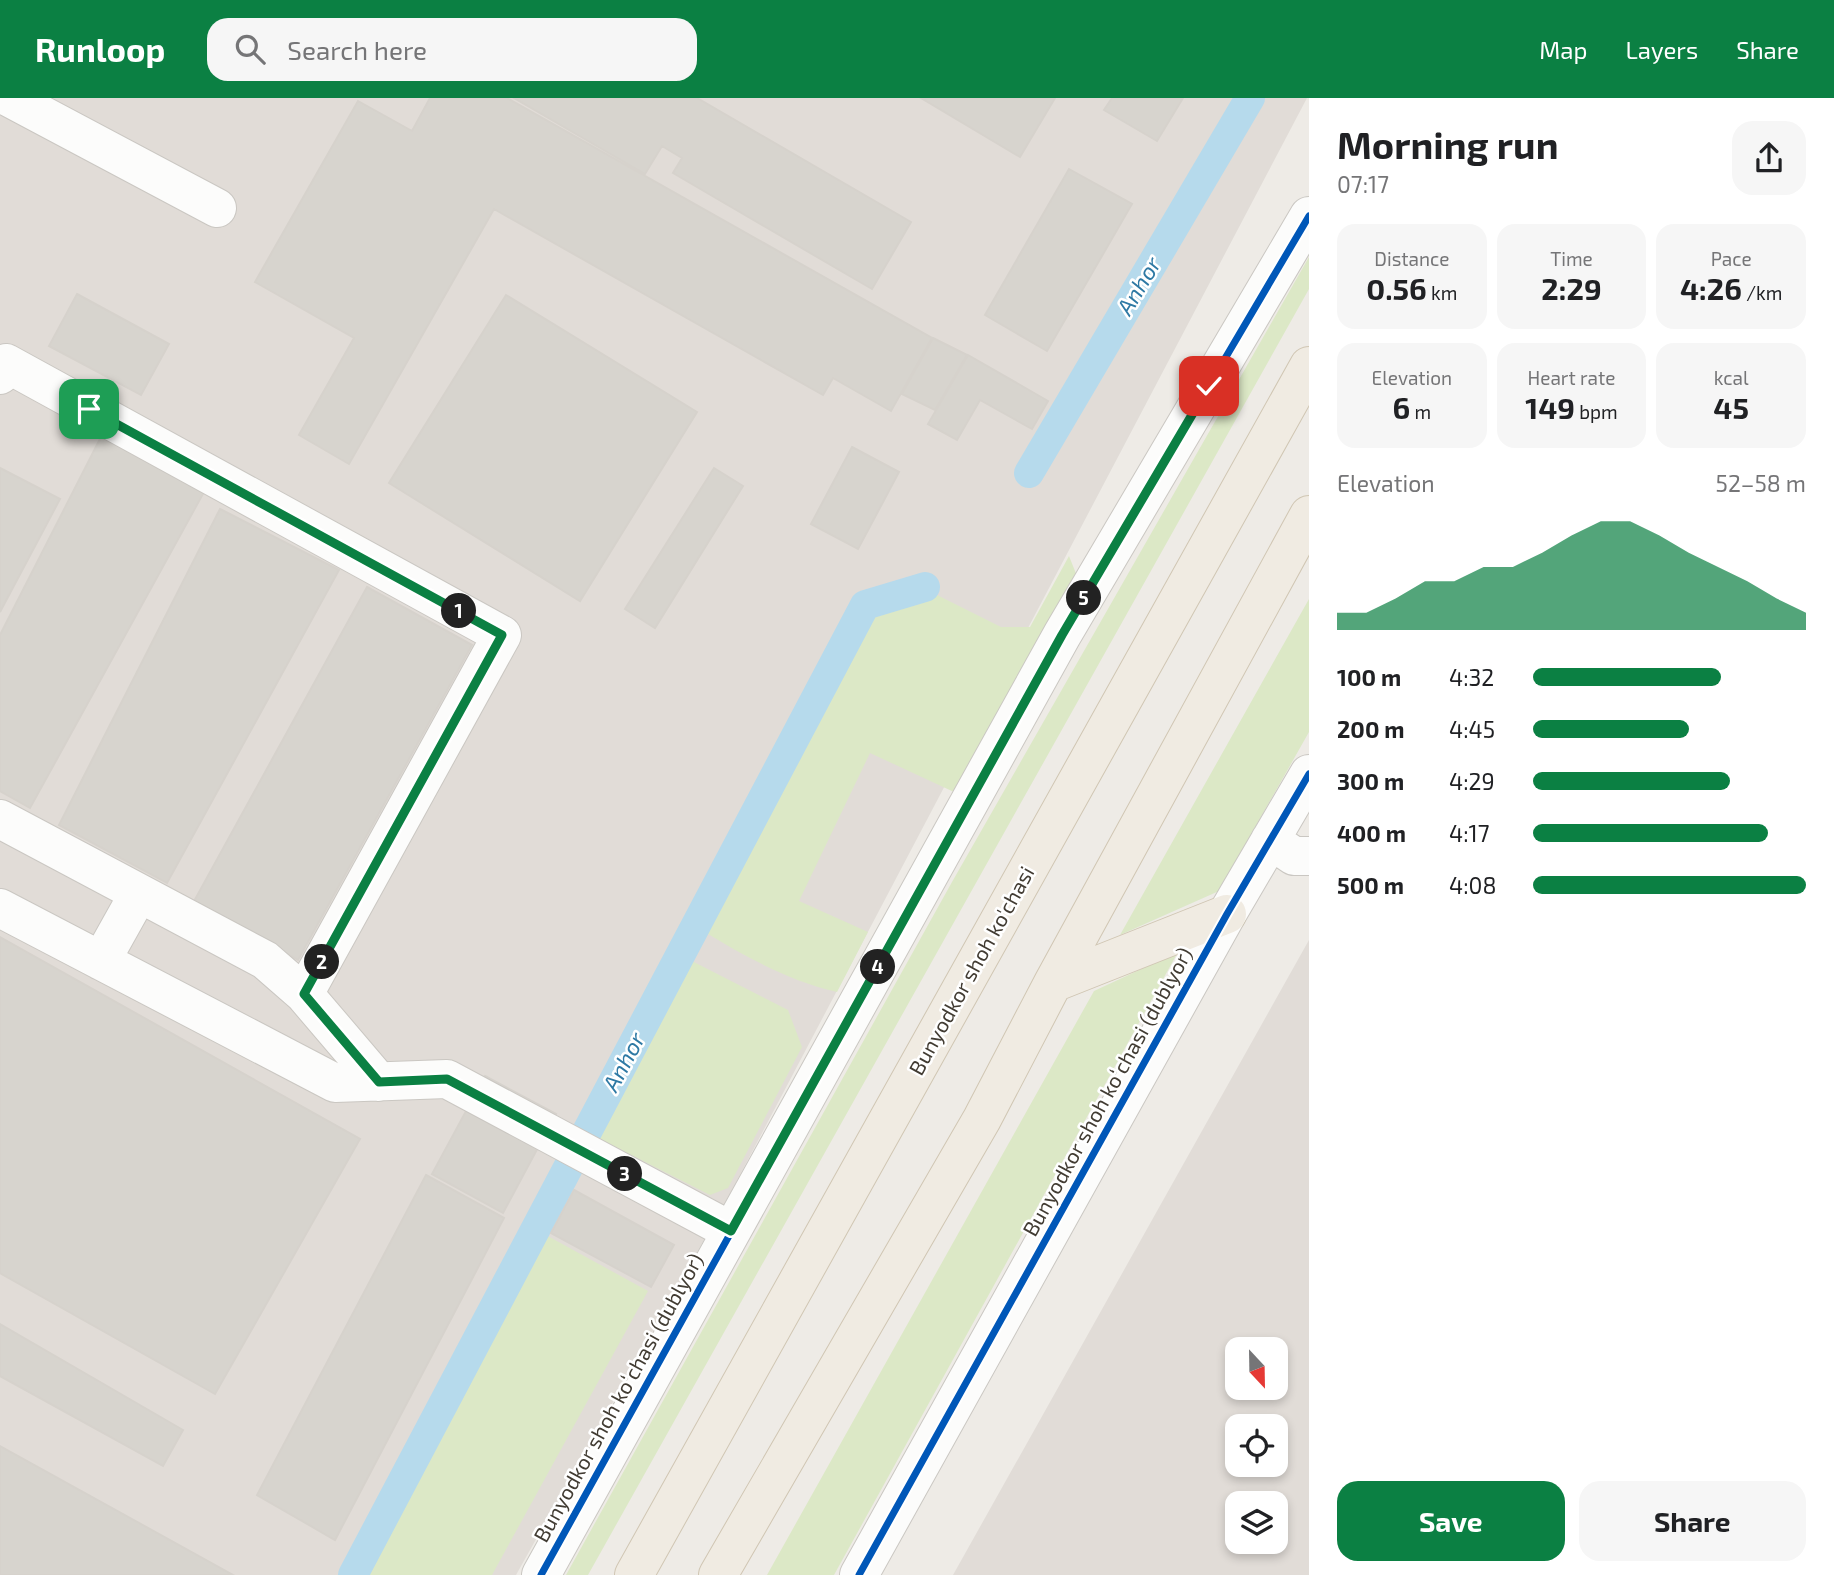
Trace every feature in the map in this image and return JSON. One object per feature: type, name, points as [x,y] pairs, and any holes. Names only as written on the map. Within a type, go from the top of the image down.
[{"type":"main road","name":"Bunyodkor shoh ko'chasi","points":[[634,1575],[1309,366]]},
{"type":"main road","points":[[718,1575],[982,1119],[1053,983],[1309,515]]},
{"type":"main road","points":[[1053,983],[1227,914]]},
{"type":"street","points":[[10,98],[216,208]]},
{"type":"street","name":"Bunyodkor shoh koʻchasi (dublyor)","points":[[541,1575],[1062,635],[1309,216]]},
{"type":"street","points":[[0,375],[6,363],[502,635],[304,994]]},
{"type":"street","name":"Bunyodkor shoh koʻchasi (dublyor)","points":[[859,1575],[1227,914],[1296,854],[1309,774]]},
{"type":"street","points":[[0,819],[265,960],[304,994],[379,1082]]},
{"type":"street","points":[[102,961],[139,894]]},
{"type":"street","points":[[0,908],[335,1083],[447,1079],[731,1231]]},
{"type":"shaded area","points":[[0,98],[1307,98],[732,1190],[516,1575],[0,1575]]},
{"type":"shaded area","points":[[1309,940],[1309,1575],[953,1575]]},
{"type":"green space","points":[[1309,257],[1309,289],[588,1575],[566,1575],[952,882]]},
{"type":"green space","points":[[1069,556],[1077,576],[954,792],[870,753],[799,901],[868,932],[837,992],[767,967],[703,931],[875,616],[933,593],[1001,627],[1030,627]]},
{"type":"green space","points":[[1309,599],[1309,732],[1219,891],[1120,935]]},
{"type":"green space","points":[[1178,952],[834,1575],[767,1575],[1094,991]]},
{"type":"green space","points":[[686,958],[788,1010],[802,1047],[728,1188],[710,1195],[592,1135]]},
{"type":"green space","points":[[544,1234],[648,1291],[492,1575],[356,1575]]},
{"type":"building","points":[[430,98],[507,98],[932,338],[891,411],[833,378],[823,395],[494,209],[349,464],[299,435],[354,338],[255,282],[358,101],[412,131]]},
{"type":"building","points":[[514,98],[697,98],[911,222],[872,289],[673,173],[682,158],[662,146],[645,174]]},
{"type":"building","points":[[921,98],[1055,98],[1020,157]]},
{"type":"building","points":[[1112,98],[1183,98],[1157,141],[1104,110]]},
{"type":"building","points":[[1069,169],[1132,204],[1047,351],[985,315]]},
{"type":"building","points":[[77,294],[169,344],[141,395],[49,346]]},
{"type":"building","points":[[506,295],[697,412],[580,601],[389,483]]},
{"type":"building","points":[[933,338],[967,355],[935,410],[902,394]]},
{"type":"building","points":[[968,355],[1048,401],[1032,429],[980,400],[957,440],[928,424]]},
{"type":"building","points":[[102,435],[204,492],[30,808],[0,791],[0,635]]},
{"type":"building","points":[[852,447],[899,472],[858,549],[811,524]]},
{"type":"building","points":[[0,468],[60,499],[0,612]]},
{"type":"building","points":[[714,468],[743,486],[655,628],[625,609]]},
{"type":"building","points":[[220,509],[339,570],[167,883],[59,825]]},
{"type":"building","points":[[367,587],[472,645],[298,960],[193,903]]},
{"type":"building","points":[[0,937],[360,1139],[215,1394],[0,1273]]},
{"type":"building","points":[[485,1076],[556,1114],[503,1213],[432,1174]]},
{"type":"building","points":[[426,1175],[504,1218],[335,1540],[257,1495]]},
{"type":"building","points":[[574,1190],[674,1245],[651,1287],[551,1233]]},
{"type":"building","points":[[0,1324],[183,1430],[163,1466],[0,1376]]},
{"type":"building","points":[[0,1446],[233,1575],[0,1575]]},
{"type":"waterway","name":"Anhor","points":[[1029,473],[1250,98]]},
{"type":"waterway","name":"Anhor","points":[[353,1575],[865,605],[925,587]]},
{"type":"cycle path","points":[[541,1575],[1062,635],[1309,216]]},
{"type":"cycle path","points":[[859,1575],[1227,914],[1309,774]]},
{"type":"route","points":[[89,409],[502,635],[304,994],[379,1082],[447,1079],[731,1231],[1062,635],[1209,386]]}]
